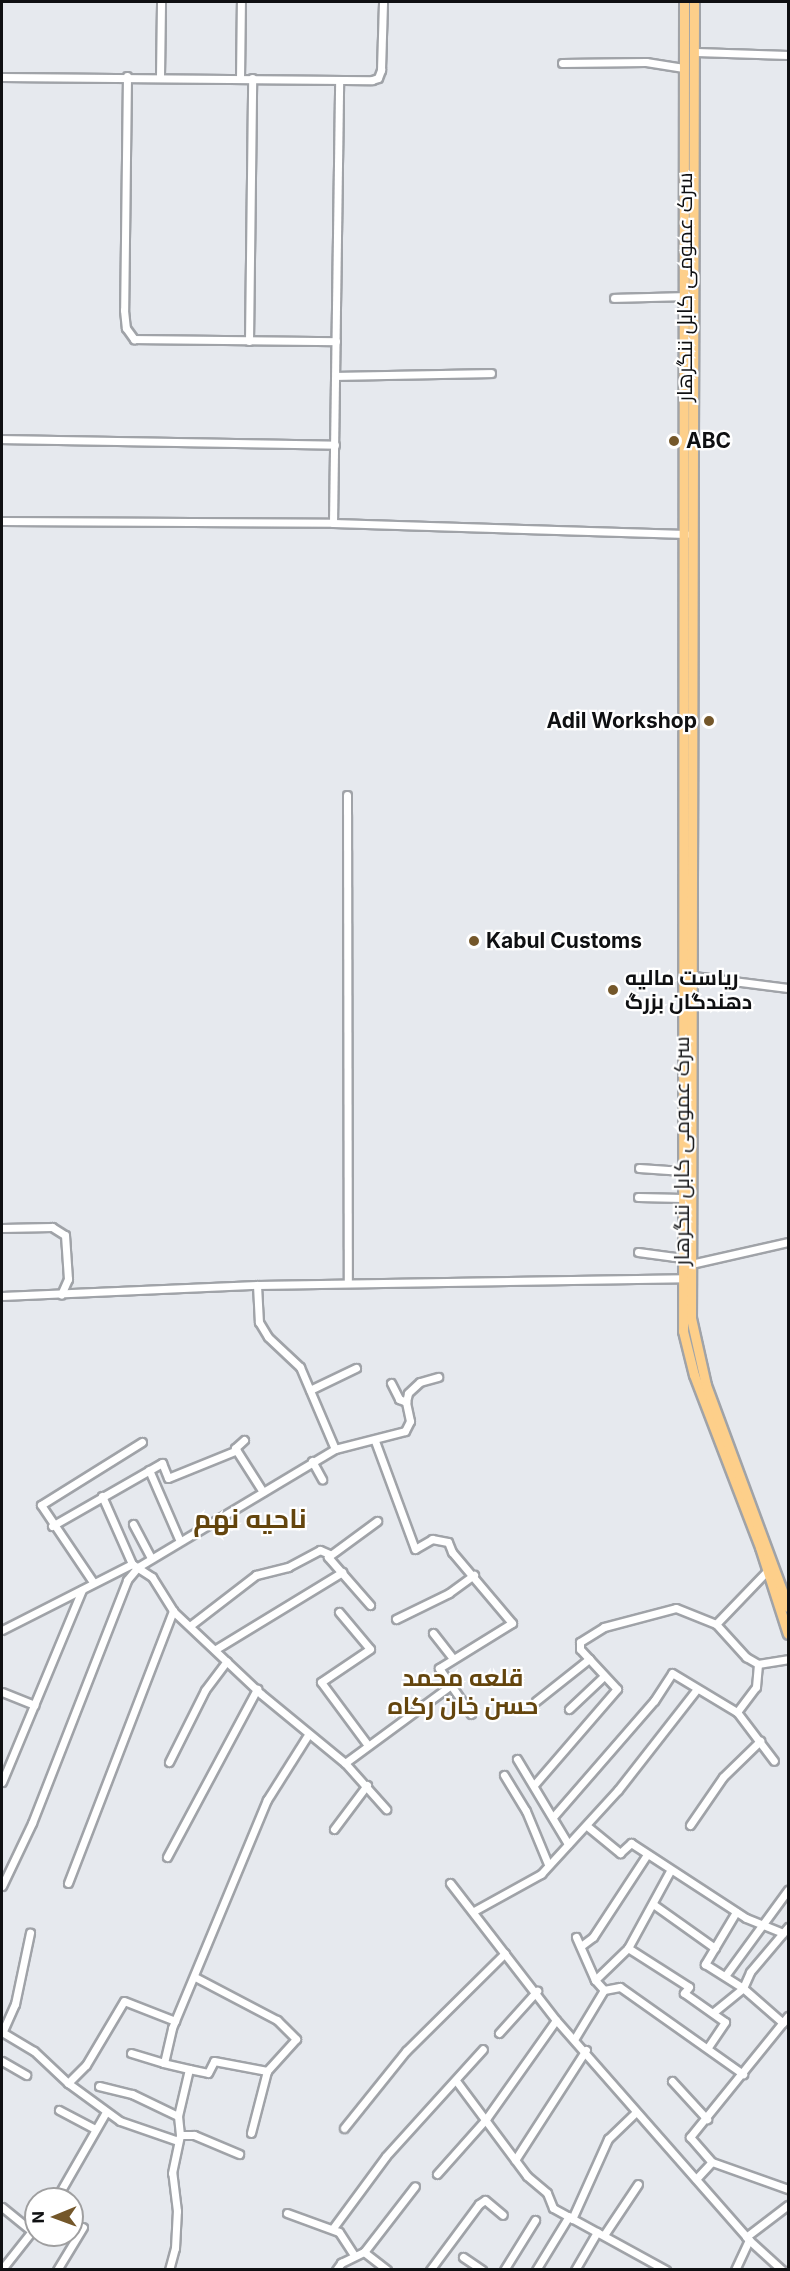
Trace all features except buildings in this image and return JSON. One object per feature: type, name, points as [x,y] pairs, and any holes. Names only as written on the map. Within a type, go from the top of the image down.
[{"type":"highway","name":"سرک عمومی کابل ننگرهار","points":[[684,2],[683,1258],[695,1350],[786,1591],[789,1607]]},
{"type":"highway","name":"سرک عمومی کابل ننگرهار","points":[[694,2],[696,52],[695,534],[691,745],[693,976],[691,1264],[687,1278],[686,1352],[760,1547],[766,1572],[789,1634]]},
{"type":"highway","points":[[685,205],[696,205]]},
{"type":"street","points":[[160,76],[161,2]]},
{"type":"street","points":[[240,79],[241,2]]},
{"type":"street","points":[[2,77],[160,76],[339,80],[378,78],[383,2]]},
{"type":"street","points":[[696,52],[789,55]]},
{"type":"street","points":[[562,63],[646,62],[684,68]]},
{"type":"street","points":[[127,76],[126,328],[134,339],[336,341]]},
{"type":"street","points":[[249,341],[252,78]]},
{"type":"street","points":[[333,523],[339,80]]},
{"type":"street","points":[[614,298],[685,296]]},
{"type":"street","points":[[336,375],[491,373]]},
{"type":"street","points":[[2,439],[335,445]]},
{"type":"street","points":[[2,520],[333,523],[695,534]]},
{"type":"street","points":[[347,795],[348,1283]]},
{"type":"street","points":[[693,976],[789,988]]},
{"type":"street","points":[[639,1168],[682,1171]]},
{"type":"street","points":[[638,1197],[683,1198]]},
{"type":"street","points":[[2,1228],[52,1227],[65,1235],[68,1279],[62,1294]]},
{"type":"street","points":[[691,1264],[789,1242]]},
{"type":"street","points":[[638,1252],[683,1258]]},
{"type":"street","points":[[2,1296],[257,1285],[348,1283],[391,1285],[687,1278]]},
{"type":"street","points":[[257,1285],[259,1322],[268,1337],[300,1367],[334,1449]]},
{"type":"street","points":[[310,1390],[356,1368]]},
{"type":"street","points":[[2,1630],[82,1590],[93,1582],[151,1558],[179,1539],[334,1449],[375,1441],[405,1431],[410,1421],[406,1402],[411,1388],[438,1377]]},
{"type":"street","points":[[391,1383],[399,1399],[406,1402]]},
{"type":"street","points":[[244,1440],[234,1445],[263,1492]]},
{"type":"street","points":[[375,1441],[415,1549],[432,1539],[448,1542],[452,1552],[474,1575],[512,1623],[452,1657],[440,1668],[471,1714]]},
{"type":"street","points":[[93,1582],[52,1526],[41,1504],[44,1500],[142,1442]]},
{"type":"street","points":[[52,1526],[162,1463],[168,1478],[237,1450]]},
{"type":"street","points":[[312,1461],[322,1479]]},
{"type":"street","points":[[149,1470],[179,1539]]},
{"type":"street","points":[[102,1496],[135,1566],[152,1577],[173,1611],[191,1625],[256,1689],[308,1735],[345,1763],[386,1809]]},
{"type":"street","points":[[329,1554],[377,1521]]},
{"type":"street","points":[[133,1524],[151,1558]]},
{"type":"street","points":[[191,1625],[256,1575],[288,1568],[320,1550],[329,1554],[370,1605]]},
{"type":"street","points":[[2,1886],[36,1814],[127,1581],[135,1566]]},
{"type":"street","points":[[216,1649],[342,1572]]},
{"type":"street","points":[[716,1624],[766,1572]]},
{"type":"street","points":[[396,1619],[449,1593],[474,1575]]},
{"type":"street","points":[[2,1782],[82,1590]]},
{"type":"street","points":[[534,1785],[617,1689],[603,1677],[578,1645],[604,1627],[676,1608],[716,1624],[746,1657],[758,1664],[789,1659]]},
{"type":"street","points":[[68,1883],[173,1611]]},
{"type":"street","points":[[339,1612],[370,1649],[321,1682],[367,1744]]},
{"type":"street","points":[[433,1633],[452,1657]]},
{"type":"street","points":[[537,1701],[589,1659]]},
{"type":"street","points":[[169,1762],[205,1690],[227,1661]]},
{"type":"street","points":[[737,1712],[756,1687],[758,1664]]},
{"type":"street","points":[[553,1817],[654,1701],[672,1673],[737,1712],[774,1761]]},
{"type":"street","points":[[568,1709],[603,1677]]},
{"type":"street","points":[[345,1763],[367,1744],[450,1686]]},
{"type":"street","points":[[167,1857],[256,1689]]},
{"type":"street","points":[[474,1911],[542,1874],[548,1864],[587,1826],[659,1741],[697,1689]]},
{"type":"street","points":[[2,1692],[34,1705]]},
{"type":"street","points":[[164,2063],[175,2021],[267,1800],[308,1735]]},
{"type":"street","points":[[690,1825],[728,1771],[760,1741]]},
{"type":"street","points":[[517,1759],[568,1844]]},
{"type":"street","points":[[504,1775],[526,1811],[548,1864]]},
{"type":"street","points":[[334,1829],[367,1785]]},
{"type":"street","points":[[587,1826],[620,1853],[631,1843],[646,1856],[736,1912],[783,1934]]},
{"type":"street","points":[[580,1946],[593,1937],[646,1856]]},
{"type":"street","points":[[595,1980],[628,1948],[670,1870]]},
{"type":"street","points":[[450,1883],[537,1991],[537,1997],[556,2020],[586,2050],[636,2112],[748,2239],[782,2270]]},
{"type":"street","points":[[724,1976],[789,1890]]},
{"type":"street","points":[[653,1904],[715,1948]]},
{"type":"street","points":[[736,1912],[705,1964],[743,1988],[783,2023]]},
{"type":"street","points":[[715,2012],[743,1988],[750,1972],[789,1927]]},
{"type":"street","points":[[30,1933],[15,2004],[2,2032],[34,2051],[68,2083],[106,2112],[157,2136],[179,2138],[194,2135],[239,2154]]},
{"type":"street","points":[[576,1937],[595,1980],[604,1990]]},
{"type":"street","points":[[628,1948],[689,1987],[684,1993],[715,2012],[725,2022],[708,2047]]},
{"type":"street","points":[[344,2128],[406,2051],[505,1953]]},
{"type":"street","points":[[195,1977],[277,2020],[296,2039],[267,2071],[251,2133]]},
{"type":"street","points":[[575,2038],[604,1990],[620,1987],[708,2047],[743,2074]]},
{"type":"street","points":[[499,2033],[537,1991]]},
{"type":"street","points":[[68,2083],[86,2065],[124,2001],[175,2021]]},
{"type":"street","points":[[789,2016],[690,2137],[712,2162],[789,2189]]},
{"type":"street","points":[[437,2174],[486,2119],[556,2020]]},
{"type":"street","points":[[483,2049],[455,2079],[515,2160],[547,2193],[553,2208],[666,2270]]},
{"type":"street","points":[[515,2160],[586,2050]]},
{"type":"street","points":[[131,2053],[208,2073],[214,2061],[267,2071]]},
{"type":"street","points":[[2,2061],[26,2075]]},
{"type":"street","points":[[170,2270],[175,2248],[177,2211],[172,2173],[179,2138],[178,2116],[189,2069]]},
{"type":"street","points":[[672,2081],[707,2118]]},
{"type":"street","points":[[333,2228],[386,2156],[457,2082]]},
{"type":"street","points":[[99,2086],[132,2094],[178,2116]]},
{"type":"street","points":[[59,2110],[95,2129]]},
{"type":"street","points":[[64,2187],[106,2112]]},
{"type":"street","points":[[536,2270],[570,2217],[608,2139],[636,2112]]},
{"type":"street","points":[[696,2180],[712,2162]]},
{"type":"street","points":[[575,2270],[638,2184]]},
{"type":"street","points":[[336,2270],[354,2255],[364,2252],[415,2186]]},
{"type":"street","points":[[430,2270],[484,2200],[503,2215]]},
{"type":"street","points":[[735,2270],[748,2239],[789,2205]]},
{"type":"street","points":[[2,2207],[24,2221]]},
{"type":"street","points":[[287,2213],[333,2228],[354,2255]]},
{"type":"street","points":[[504,2270],[535,2220]]},
{"type":"street","points":[[2,2269],[24,2241]]},
{"type":"street","points":[[57,2270],[71,2247]]},
{"type":"street","points":[[364,2252],[387,2270]]},
{"type":"street","points":[[463,2257],[477,2268]]},
{"type":"place","name":"ABC","points":[[674,441]]},
{"type":"place","name":"Adil Workshop","points":[[709,721]]},
{"type":"place","name":"Kabul Customs","points":[[474,941]]},
{"type":"place","name":"ریاست مالیه دهندگان بزرگ","points":[[613,990]]},
{"type":"district","name":"ناحیه نهم","points":[[250,1519]]},
{"type":"district","name":"قلعه محمد حسن خان رکاه","points":[[463,1692]]}]
